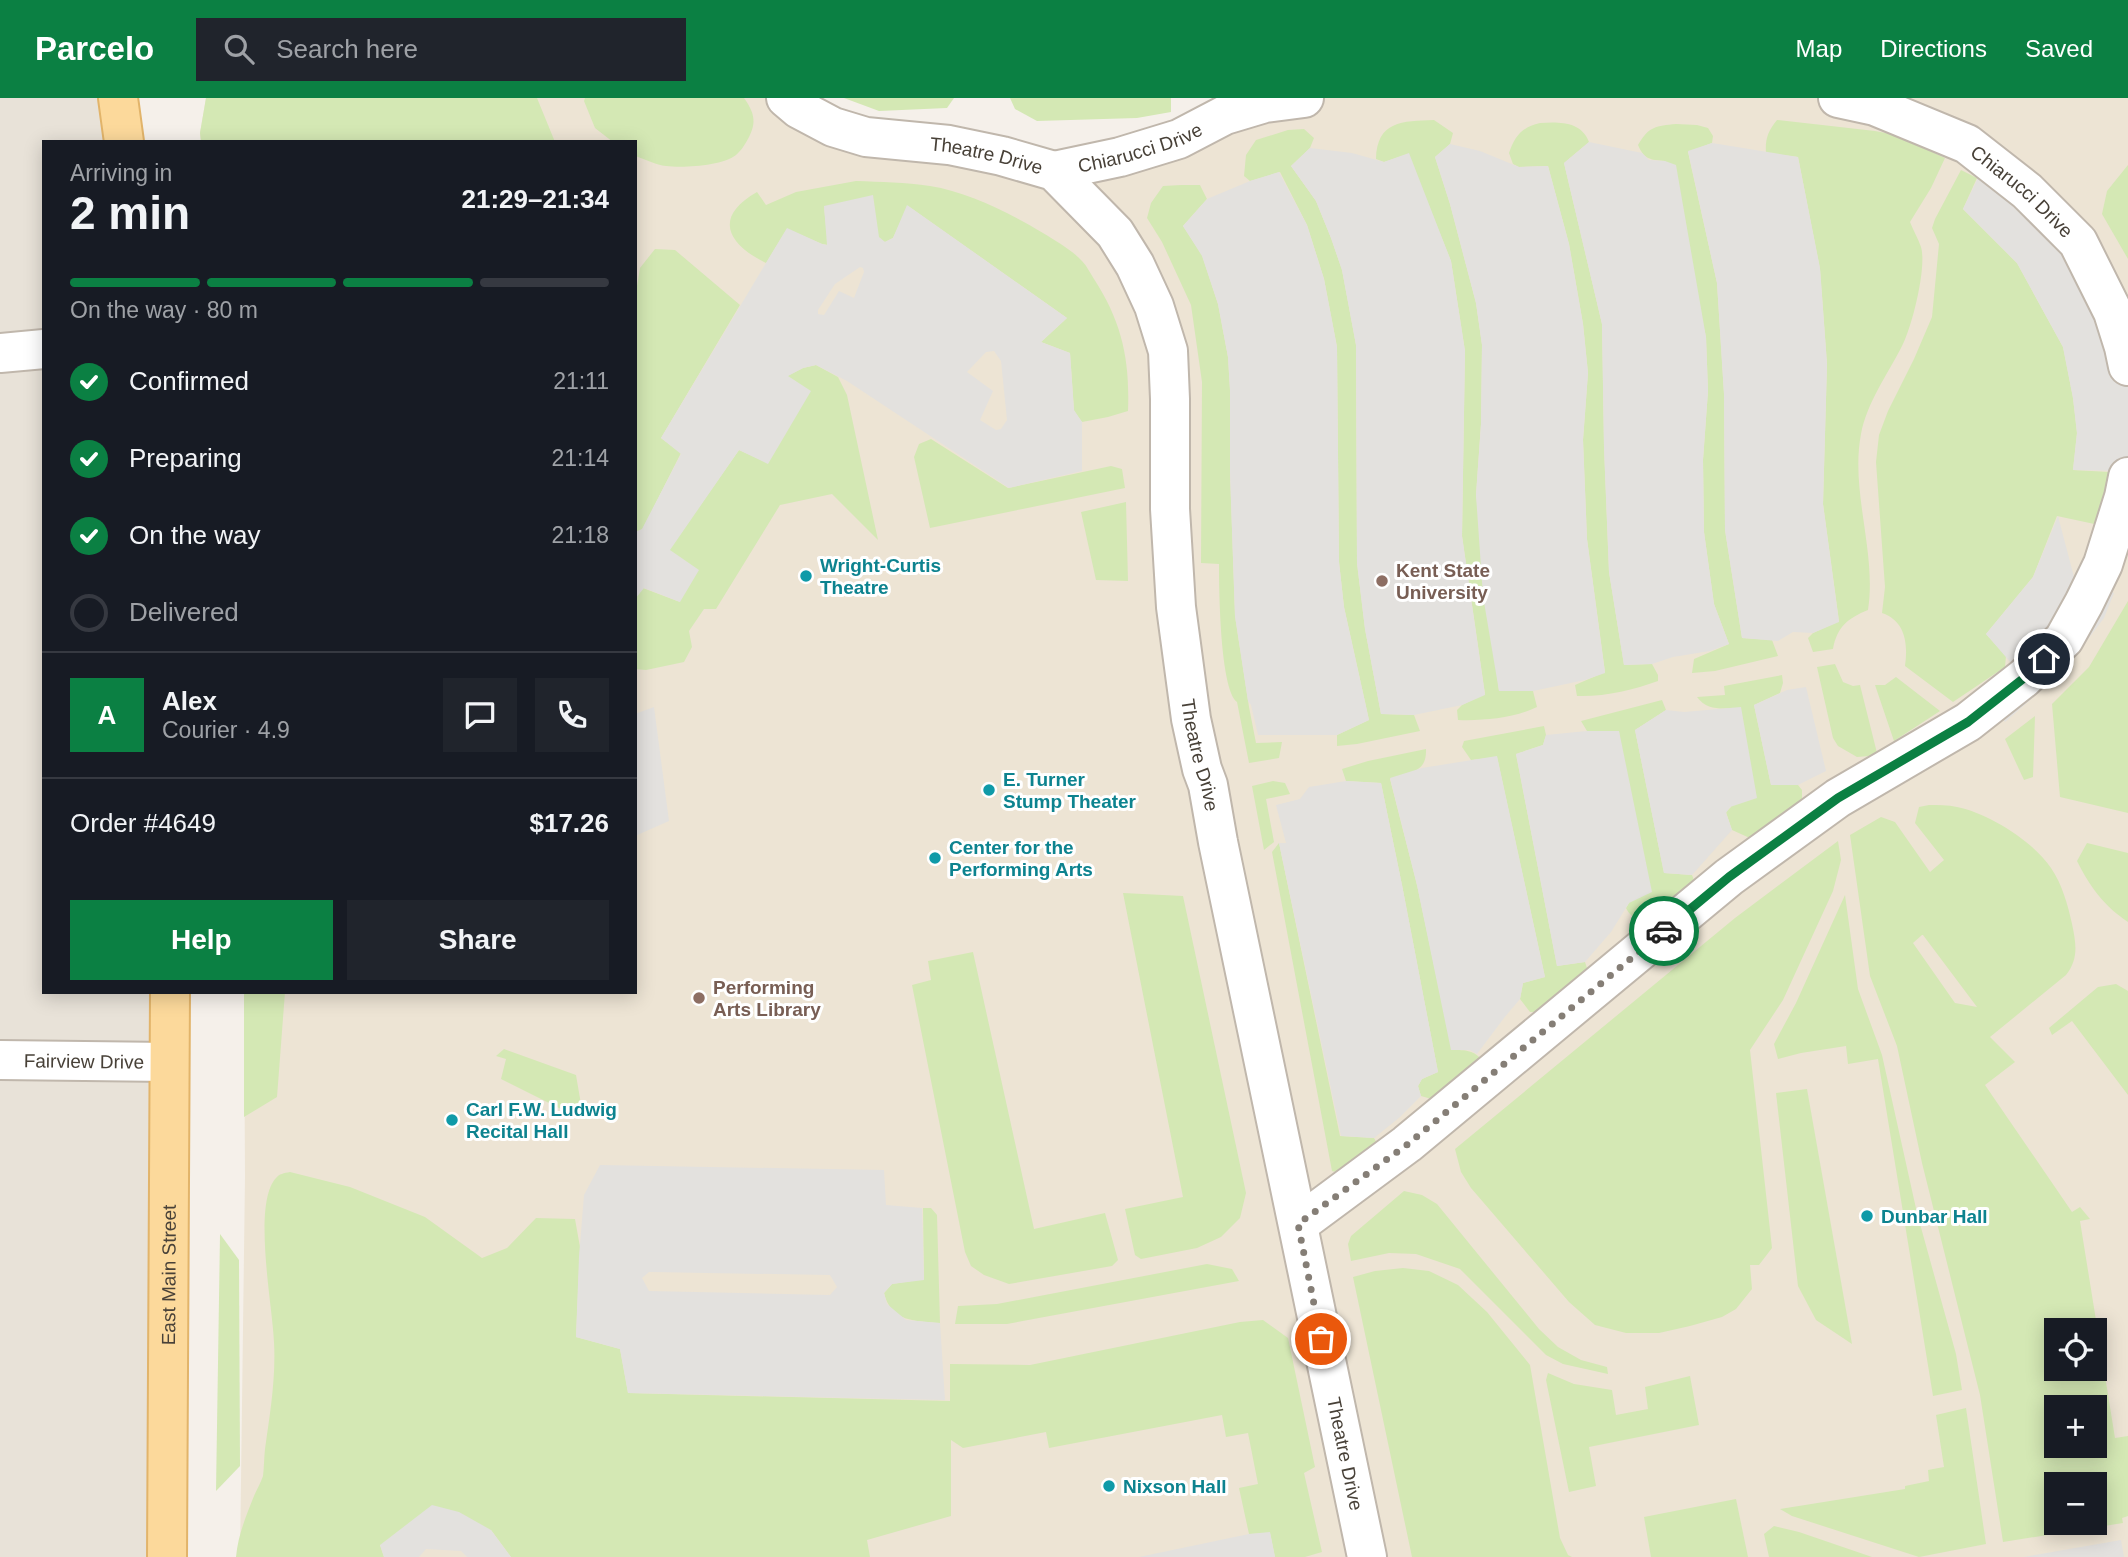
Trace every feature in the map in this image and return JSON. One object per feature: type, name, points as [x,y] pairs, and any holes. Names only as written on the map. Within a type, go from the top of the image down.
[{"type":"main road","points":[[118,98],[124,140]]},
{"type":"main road","name":"East Main Street","points":[[167,1557],[170,994]]},
{"type":"street","name":"Theatre Drive","points":[[786,98],[833,127],[866,137],[949,145],[1054,171],[1115,233],[1135,265],[1154,306],[1168,351],[1170,509],[1176,607],[1191,719],[1208,785],[1367,1557]]},
{"type":"street","name":"Chiarucci Drive","points":[[1054,171],[1120,157],[1179,139],[1225,115],[1265,103],[1304,98]]},
{"type":"street","name":"Chiarucci Drive","points":[[1838,98],[1875,106],[1967,144],[2027,191],[2078,243],[2113,312],[2128,366]]},
{"type":"street","points":[[0,354],[42,349]]},
{"type":"street","points":[[1298,1224],[1408,1144],[1729,877],[1838,798],[1968,722],[2024,678],[2064,639],[2084,603],[2103,564],[2128,477]]},
{"type":"street","name":"Fairview Drive","points":[[0,1060],[169,1062]]},
{"type":"shaded area","points":[[0,98],[118,98],[124,140],[42,140],[42,994],[170,994],[166,1557],[0,1557]]},
{"type":"shaded area","name":"Kent State University","points":[[206,98],[786,98],[1054,171],[1304,98],[2128,98],[2128,1557],[240,1557],[245,1176],[244,994],[637,994],[637,140],[201,140],[200,133]]},
{"type":"shaded area","points":[[1589,142],[1642,153],[1649,160],[1676,165],[1706,337],[1708,391],[1703,460],[1704,532],[1714,604],[1729,644],[1652,664],[1624,665],[1609,572],[1602,324],[1564,163]]},
{"type":"shaded area","points":[[1712,143],[1798,157],[1820,268],[1827,364],[1823,504],[1839,622],[1813,633],[1793,632],[1778,641],[1742,638],[1725,530],[1724,394],[1717,283],[1688,151]]},
{"type":"shaded area","points":[[1450,144],[1480,151],[1519,167],[1548,166],[1569,244],[1583,324],[1588,373],[1583,440],[1587,539],[1605,673],[1533,691],[1499,691],[1483,596],[1476,495],[1481,424],[1482,345],[1476,303],[1435,157]]},
{"type":"shaded area","points":[[1310,148],[1352,153],[1384,162],[1409,153],[1451,261],[1465,351],[1462,536],[1485,695],[1462,705],[1414,715],[1381,714],[1365,629],[1357,563],[1356,345],[1342,270],[1331,238],[1316,201],[1291,166]]},
{"type":"shaded area","points":[[1987,159],[2027,191],[2128,366],[2128,471],[2073,470],[2077,433],[2063,347],[2017,263],[1963,209]]},
{"type":"shaded area","points":[[1279,172],[1307,225],[1324,279],[1337,347],[1339,562],[1344,607],[1369,720],[1337,735],[1258,735],[1248,701],[1235,616],[1228,357],[1218,304],[1202,256],[1183,226],[1207,199]]},
{"type":"shaded area","points":[[873,195],[879,237],[885,242],[893,238],[907,205],[1067,318],[1041,342],[1070,353],[1074,410],[1082,422],[1082,471],[1009,488],[847,381],[816,365],[803,368],[788,376],[811,391],[768,464],[739,450],[670,550],[699,570],[680,602],[644,588],[637,597],[637,531],[642,529],[681,454],[661,438],[787,228],[827,245],[824,206]],"holes":[[[860,267],[864,272],[854,298],[839,291],[824,315],[818,314],[835,284]],[[994,351],[1001,361],[1007,420],[1001,429],[996,430],[980,420],[993,391],[967,372],[986,352]]]},
{"type":"shaded area","points":[[2058,516],[2074,577],[2114,593],[2104,618],[2082,647],[2044,688],[2005,722],[1993,703],[2024,678],[1986,634],[2033,577]]},
{"type":"shaded area","points":[[1806,687],[1826,771],[1798,785],[1771,785],[1754,705],[1787,690]]},
{"type":"shaded area","points":[[654,707],[669,821],[637,835],[637,713]]},
{"type":"shaded area","points":[[1741,707],[1757,798],[1730,807],[1726,813],[1732,830],[1692,875],[1664,873],[1635,730],[1666,710],[1684,712]]},
{"type":"shaded area","points":[[1619,731],[1652,892],[1629,903],[1611,932],[1585,962],[1557,966],[1516,754],[1543,745],[1546,735]]},
{"type":"shaded area","points":[[1497,756],[1545,977],[1523,983],[1520,999],[1477,1054],[1470,1050],[1451,1050],[1417,885],[1390,778],[1422,768]]},
{"type":"shaded area","points":[[1346,781],[1381,783],[1438,1072],[1422,1079],[1418,1086],[1421,1096],[1374,1138],[1341,1136],[1279,843],[1286,843],[1276,805],[1300,799],[1309,787]]},
{"type":"shaded area","points":[[600,1165],[884,1170],[886,1205],[922,1208],[924,1280],[892,1284],[884,1293],[887,1304],[906,1320],[940,1323],[945,1400],[628,1393],[620,1349],[576,1337],[584,1195]],"holes":[[[649,1272],[830,1275],[837,1287],[830,1295],[649,1291],[642,1278]]]},
{"type":"shaded area","points":[[432,1505],[459,1512],[491,1530],[511,1557],[467,1557],[461,1551],[426,1549],[419,1557],[384,1557],[380,1545]]},
{"type":"shaded area","points":[[1270,1532],[1275,1557],[1139,1557],[1249,1534]]},
{"type":"shaded area","points":[[2121,1540],[2124,1557],[2024,1557]]},
{"type":"green space","points":[[206,98],[537,98],[554,140],[201,140]]},
{"type":"green space","points":[[585,98],[744,98],[754,122],[743,147],[730,159],[683,167],[662,165],[637,157],[637,140],[610,140],[595,128]]},
{"type":"green space","points":[[844,98],[954,98],[947,108],[879,111]]},
{"type":"green space","points":[[1010,98],[1171,98],[1171,112],[1137,118],[1037,121],[1015,109]]},
{"type":"green space","points":[[1434,120],[1453,133],[1450,144],[1435,157],[1476,303],[1482,345],[1481,424],[1476,495],[1499,691],[1533,691],[1537,707],[1519,714],[1488,719],[1458,720],[1457,710],[1485,694],[1462,536],[1465,351],[1451,261],[1408,154],[1384,162],[1376,159],[1377,146],[1386,130],[1402,123]]},
{"type":"green space","points":[[1777,120],[1896,135],[1945,158],[1931,188],[1910,222],[1921,247],[1922,268],[1910,325],[1902,346],[1873,399],[1861,434],[1859,478],[1869,566],[1868,610],[1844,624],[1833,649],[1813,652],[1808,638],[1839,621],[1823,504],[1827,364],[1820,269],[1798,157],[1766,153],[1768,135]]},
{"type":"green space","points":[[1540,123],[1575,126],[1589,142],[1564,163],[1602,324],[1609,572],[1624,665],[1652,664],[1658,675],[1658,681],[1598,695],[1577,696],[1575,685],[1605,672],[1587,539],[1583,440],[1588,373],[1583,324],[1569,244],[1548,166],[1519,167],[1513,164],[1509,153],[1520,133]]},
{"type":"green space","points":[[1676,124],[1708,128],[1713,136],[1712,143],[1688,152],[1717,283],[1724,394],[1725,530],[1742,638],[1772,640],[1778,656],[1715,671],[1692,673],[1694,659],[1729,644],[1714,604],[1704,532],[1703,460],[1708,391],[1706,337],[1665,161],[1648,158],[1638,145],[1654,128]]},
{"type":"green space","points":[[1304,129],[1314,138],[1310,148],[1291,166],[1316,201],[1331,238],[1342,270],[1356,345],[1357,563],[1365,629],[1381,714],[1414,715],[1420,731],[1337,746],[1337,735],[1369,720],[1344,607],[1339,562],[1337,347],[1324,279],[1307,225],[1280,172],[1250,181],[1244,176],[1246,155],[1256,140],[1288,130]]},
{"type":"green space","points":[[2128,165],[2128,259],[2102,214],[2107,191]]},
{"type":"green space","points":[[1961,170],[1977,178],[1963,209],[2017,263],[2063,347],[2077,433],[2073,470],[2110,472],[2099,525],[2057,516],[2033,577],[1986,634],[2006,656],[2005,667],[1953,702],[1905,666],[1906,650],[1901,628],[1882,613],[1885,587],[1876,462],[1879,435],[1888,411],[1932,317],[1939,244],[1932,228]]},
{"type":"green space","points":[[856,181],[921,185],[959,193],[1017,218],[1074,253],[1084,263],[1104,295],[1118,326],[1126,358],[1128,411],[1082,422],[1074,411],[1070,353],[1041,342],[1067,318],[908,206],[893,238],[885,242],[824,207],[828,245],[787,229],[766,263],[742,247],[730,230],[734,211],[757,192],[766,205],[796,192]]},
{"type":"green space","points":[[1200,185],[1207,199],[1183,226],[1202,255],[1218,304],[1228,357],[1235,616],[1256,743],[1282,742],[1279,758],[1249,763],[1237,702],[1231,693],[1224,659],[1219,564],[1201,563],[1202,382],[1191,305],[1162,242],[1147,218],[1151,203],[1163,186]]},
{"type":"green space","points":[[655,249],[675,250],[740,305],[661,438],[681,453],[642,530],[637,531],[637,286],[640,268]]},
{"type":"green space","points":[[816,365],[838,377],[847,395],[878,540],[832,494],[780,505],[716,609],[704,609],[689,631],[692,647],[684,662],[646,670],[637,669],[637,596],[643,588],[680,602],[669,550],[739,450],[768,463],[787,376]]},
{"type":"green space","points":[[931,439],[1008,488],[1111,466],[1122,469],[1125,488],[930,528],[914,457],[919,444]]},
{"type":"green space","points":[[1126,502],[1128,581],[1096,580],[1081,512]]},
{"type":"green space","points":[[2128,601],[2128,813],[2060,797],[2052,704],[2089,667]]},
{"type":"green space","points":[[1835,664],[1843,682],[1853,686],[1860,685],[1877,753],[1857,757],[1838,746],[1833,738],[1817,667]]},
{"type":"green space","points":[[1782,675],[1780,693],[1754,705],[1771,785],[1798,785],[1802,790],[1802,807],[1752,839],[1732,830],[1726,812],[1731,807],[1741,708],[1711,707],[1697,697],[1725,695],[1724,686]]},
{"type":"green space","points":[[1896,677],[1940,711],[1894,741],[1875,685],[1885,685]]},
{"type":"green space","points":[[1662,700],[1666,710],[1635,730],[1664,873],[1692,875],[1698,890],[1660,925],[1636,919],[1626,908],[1629,903],[1619,732],[1587,731],[1581,721]]},
{"type":"green space","points":[[2035,716],[2033,777],[2024,780],[2005,739]]},
{"type":"green space","points":[[1544,726],[1546,735],[1543,745],[1516,754],[1557,966],[1585,962],[1587,968],[1583,989],[1541,1012],[1530,1012],[1520,999],[1523,983],[1545,977],[1497,757],[1471,760],[1462,747],[1464,741]]},
{"type":"green space","points":[[1426,749],[1426,757],[1420,767],[1390,779],[1417,885],[1452,1050],[1469,1051],[1483,1061],[1442,1102],[1421,1096],[1418,1086],[1422,1079],[1438,1072],[1381,783],[1346,781],[1342,769]]},
{"type":"green space","points":[[1273,781],[1285,783],[1290,794],[1266,799],[1274,842],[1264,850],[1252,786]]},
{"type":"green space","points":[[1929,805],[1947,805],[1969,810],[1996,822],[2022,838],[2043,858],[2055,874],[2066,902],[2075,944],[2073,963],[2066,975],[1990,1037],[2015,1062],[1985,1085],[2072,1212],[2080,1207],[2090,1219],[2080,1221],[2096,1318],[2044,1318],[2044,1381],[2106,1381],[2115,1438],[2128,1436],[2128,1516],[2122,1518],[2123,1523],[2107,1526],[2107,1472],[2044,1472],[2044,1535],[2047,1535],[2003,1542],[1980,1395],[1922,1163],[1897,1046],[1870,976],[1850,835],[1881,817],[1895,822],[1930,872],[1944,860],[1915,823],[1919,807]],"holes":[[[1923,935],[1977,1007],[1955,1003],[1913,943]]]},
{"type":"green space","points":[[1838,841],[1841,860],[1833,891],[1783,1000],[1750,1050],[1772,1248],[1759,1265],[1750,1265],[1752,1289],[1736,1309],[1722,1317],[1690,1326],[1659,1333],[1626,1333],[1595,1325],[1569,1302],[1471,1188],[1461,1172],[1455,1149],[1735,918]]},
{"type":"green space","points":[[1279,843],[1340,1136],[1374,1138],[1378,1145],[1342,1174],[1332,1171],[1272,852]]},
{"type":"green space","points":[[2087,843],[2128,853],[2128,922],[2098,895],[2077,861]]},
{"type":"green space","points":[[1123,893],[1183,896],[1246,1193],[1240,1218],[1221,1237],[1197,1248],[1141,1259],[1135,1255],[1125,1209],[1183,1197]]},
{"type":"green space","points":[[1845,895],[1858,989],[1882,1055],[1917,1213],[1956,1354],[1962,1390],[1933,1396],[1878,1059],[1848,1064],[1846,1046],[1778,1059],[1774,1044],[1796,1003]]},
{"type":"green space","points":[[973,952],[1034,1229],[1105,1213],[1118,1260],[1112,1266],[1009,1284],[984,1275],[971,1266],[965,1252],[912,985],[931,980],[928,961]]},
{"type":"green space","points":[[2116,984],[2128,991],[2128,1095],[2072,1021],[2052,1035],[2049,1028],[2098,987]]},
{"type":"green space","points":[[244,994],[285,994],[277,1097],[244,1117]]},
{"type":"green space","points":[[504,1049],[576,1075],[583,1116],[563,1110],[501,1079],[506,1059],[496,1056]]},
{"type":"green space","points":[[1807,1089],[1852,1344],[1816,1320],[1798,1286],[1776,1093]]},
{"type":"green space","points":[[290,1172],[350,1187],[425,1217],[482,1258],[507,1248],[536,1218],[575,1219],[580,1247],[576,1337],[620,1349],[628,1393],[950,1401],[950,1364],[1030,1365],[1240,1322],[1263,1320],[1288,1338],[1315,1467],[1304,1473],[1322,1552],[1305,1557],[1275,1557],[1270,1533],[1249,1534],[1239,1488],[1258,1484],[1248,1433],[1226,1437],[1222,1415],[1049,1448],[1046,1432],[963,1448],[951,1440],[951,1516],[867,1540],[870,1557],[511,1557],[491,1530],[380,1545],[384,1557],[236,1557],[243,1526],[263,1476],[271,1409],[274,1342],[266,1257],[265,1210],[269,1191],[276,1178]]},
{"type":"green space","points":[[1404,1191],[1422,1195],[1437,1204],[1539,1329],[1558,1347],[1581,1360],[1607,1367],[1608,1374],[1563,1364],[1546,1355],[1460,1269],[1416,1254],[1389,1253],[1351,1261],[1348,1244],[1351,1236]]},
{"type":"green space","points":[[923,1208],[931,1208],[937,1215],[940,1323],[913,1320],[898,1315],[887,1303],[884,1293],[892,1284],[924,1279]]},
{"type":"green space","points":[[220,1234],[239,1260],[240,1466],[216,1491]]},
{"type":"green space","points":[[1207,1264],[1232,1269],[1239,1281],[1007,1324],[955,1324],[958,1306],[997,1304]]},
{"type":"green space","points":[[1403,1268],[1429,1271],[1458,1285],[1487,1312],[1530,1365],[1560,1538],[1568,1555],[1572,1557],[1412,1557],[1353,1277]]},
{"type":"green space","points":[[1548,1373],[1574,1384],[1612,1390],[1616,1415],[1648,1409],[1645,1387],[1690,1376],[1699,1425],[1589,1447],[1596,1486],[1569,1492],[1546,1380]]},
{"type":"green space","points":[[1966,1408],[1986,1544],[1919,1557],[1792,1516],[1780,1509],[1905,1489],[1905,1486],[1929,1481],[1928,1470],[1944,1467],[1936,1415]]},
{"type":"green space","points":[[1736,1499],[1748,1557],[1651,1557],[1644,1517]]},
{"type":"green space","points":[[1774,1526],[1872,1557],[1769,1557],[1764,1534]]},
{"type":"way so far","points":[[1321,1339],[1298,1224],[1408,1144],[1664,931]]},
{"type":"place","name":"Wright-Curtis Theatre","points":[[806,576]]},
{"type":"place","name":"Kent State University","points":[[1382,581]]},
{"type":"place","name":"E. Turner Stump Theater","points":[[989,790]]},
{"type":"place","name":"Center for the Performing Arts","points":[[935,858]]},
{"type":"place","name":"Performing Arts Library","points":[[699,998]]},
{"type":"place","name":"Carl F.W. Ludwig Recital Hall","points":[[452,1120]]},
{"type":"place","name":"Dunbar Hall","points":[[1867,1216]]},
{"type":"place","name":"Nixson Hall","points":[[1109,1486]]},
{"type":"route","points":[[1664,931],[1729,877],[1838,798],[1968,722],[2044,659]]}]
